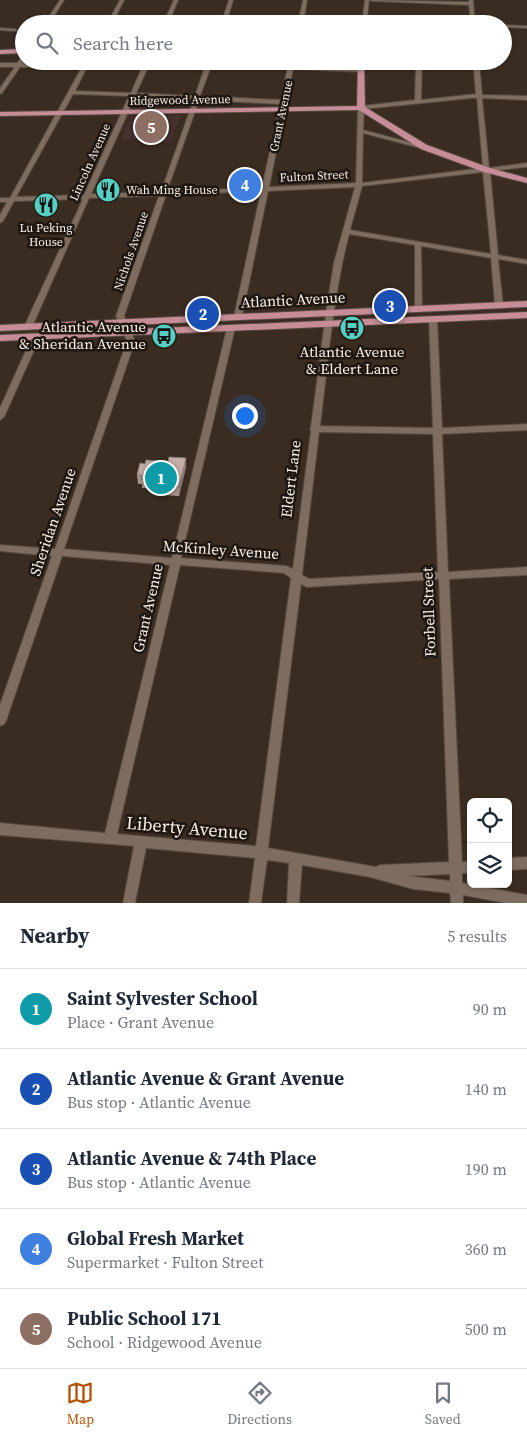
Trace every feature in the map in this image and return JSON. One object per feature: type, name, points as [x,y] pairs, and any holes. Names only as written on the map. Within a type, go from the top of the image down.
[{"type":"main road","points":[[0,52],[15,51]]},
{"type":"main road","name":"Eldert Lane","points":[[361,70],[361,108]]},
{"type":"main road","name":"Ridgewood Avenue","points":[[0,114],[193,110],[283,105],[361,108]]},
{"type":"main road","points":[[361,108],[424,147],[487,170],[527,180]]},
{"type":"main road","name":"Atlantic Avenue","points":[[0,328],[231,328],[418,308],[527,304]]},
{"type":"main road","name":"Atlantic Avenue","points":[[0,338],[36,337],[238,317],[433,319],[527,315]]},
{"type":"street","points":[[52,15],[62,0]]},
{"type":"street","points":[[114,15],[122,0]]},
{"type":"street","points":[[169,15],[176,0]]},
{"type":"street","points":[[226,15],[231,0]]},
{"type":"street","points":[[302,15],[305,0]]},
{"type":"street","points":[[365,15],[367,0]]},
{"type":"street","points":[[372,0],[471,2],[472,15]]},
{"type":"street","points":[[512,26],[527,27]]},
{"type":"street","points":[[0,29],[15,30]]},
{"type":"street","points":[[0,65],[15,65]]},
{"type":"street","points":[[1,90],[15,69]]},
{"type":"street","points":[[0,220],[83,70]]},
{"type":"street","name":"Lincoln Avenue","points":[[28,327],[144,70]]},
{"type":"street","name":"Nichols Avenue","points":[[126,328],[120,316],[207,70]]},
{"type":"street","name":"Grant Avenue","points":[[238,317],[291,70]]},
{"type":"street","points":[[418,102],[419,70]]},
{"type":"street","points":[[477,70],[499,305]]},
{"type":"street","points":[[71,92],[197,98],[283,105]]},
{"type":"street","points":[[361,108],[479,96],[527,98]]},
{"type":"street","name":"Eldert Lane","points":[[255,903],[329,318],[338,263],[358,185],[361,108]]},
{"type":"street","points":[[361,131],[424,147]]},
{"type":"street","points":[[358,185],[527,165]]},
{"type":"street","name":"Fulton Street","points":[[0,200],[358,185]]},
{"type":"street","points":[[346,231],[527,262]]},
{"type":"street","points":[[418,243],[418,308]]},
{"type":"street","name":"Forbell Street","points":[[433,319],[457,903]]},
{"type":"street","name":"Sheridan Avenue","points":[[0,722],[131,340],[126,328]]},
{"type":"street","name":"Grant Avenue","points":[[110,838],[231,328]]},
{"type":"street","points":[[0,417],[36,337]]},
{"type":"street","points":[[314,429],[438,431],[527,427]]},
{"type":"street","name":"McKinley Avenue","points":[[0,548],[286,570],[307,583],[527,571]]},
{"type":"street","name":"Liberty Avenue","points":[[0,830],[110,838],[262,853],[370,871],[413,883],[456,888],[527,901]]},
{"type":"street","points":[[129,903],[141,841]]},
{"type":"street","points":[[293,903],[296,858]]},
{"type":"street","name":"Liberty Avenue","points":[[370,871],[467,867]]},
{"type":"shaded area","points":[[181,115],[170,142],[121,139],[131,116]]},
{"type":"building","points":[[169,457],[186,458],[179,487],[162,486],[164,480],[141,479],[142,475],[137,475],[140,463],[145,464],[146,460],[168,462]]},
{"type":"place","name":"Public School 171","points":[[151,127]]},
{"type":"place","name":"Global Fresh Market","points":[[245,185]]},
{"type":"place","name":"Wah Ming House","points":[[108,190]]},
{"type":"place","name":"Lu Peking House","points":[[46,205]]},
{"type":"place","name":"Atlantic Avenue & 74th Place","points":[[390,306]]},
{"type":"place","name":"Atlantic Avenue & Grant Avenue","points":[[203,314]]},
{"type":"place","name":"Atlantic Avenue & Eldert Lane","points":[[352,328]]},
{"type":"place","name":"Atlantic Avenue & Sheridan Avenue","points":[[164,336]]},
{"type":"place","name":"Saint Sylvester School","points":[[161,478]]}]
